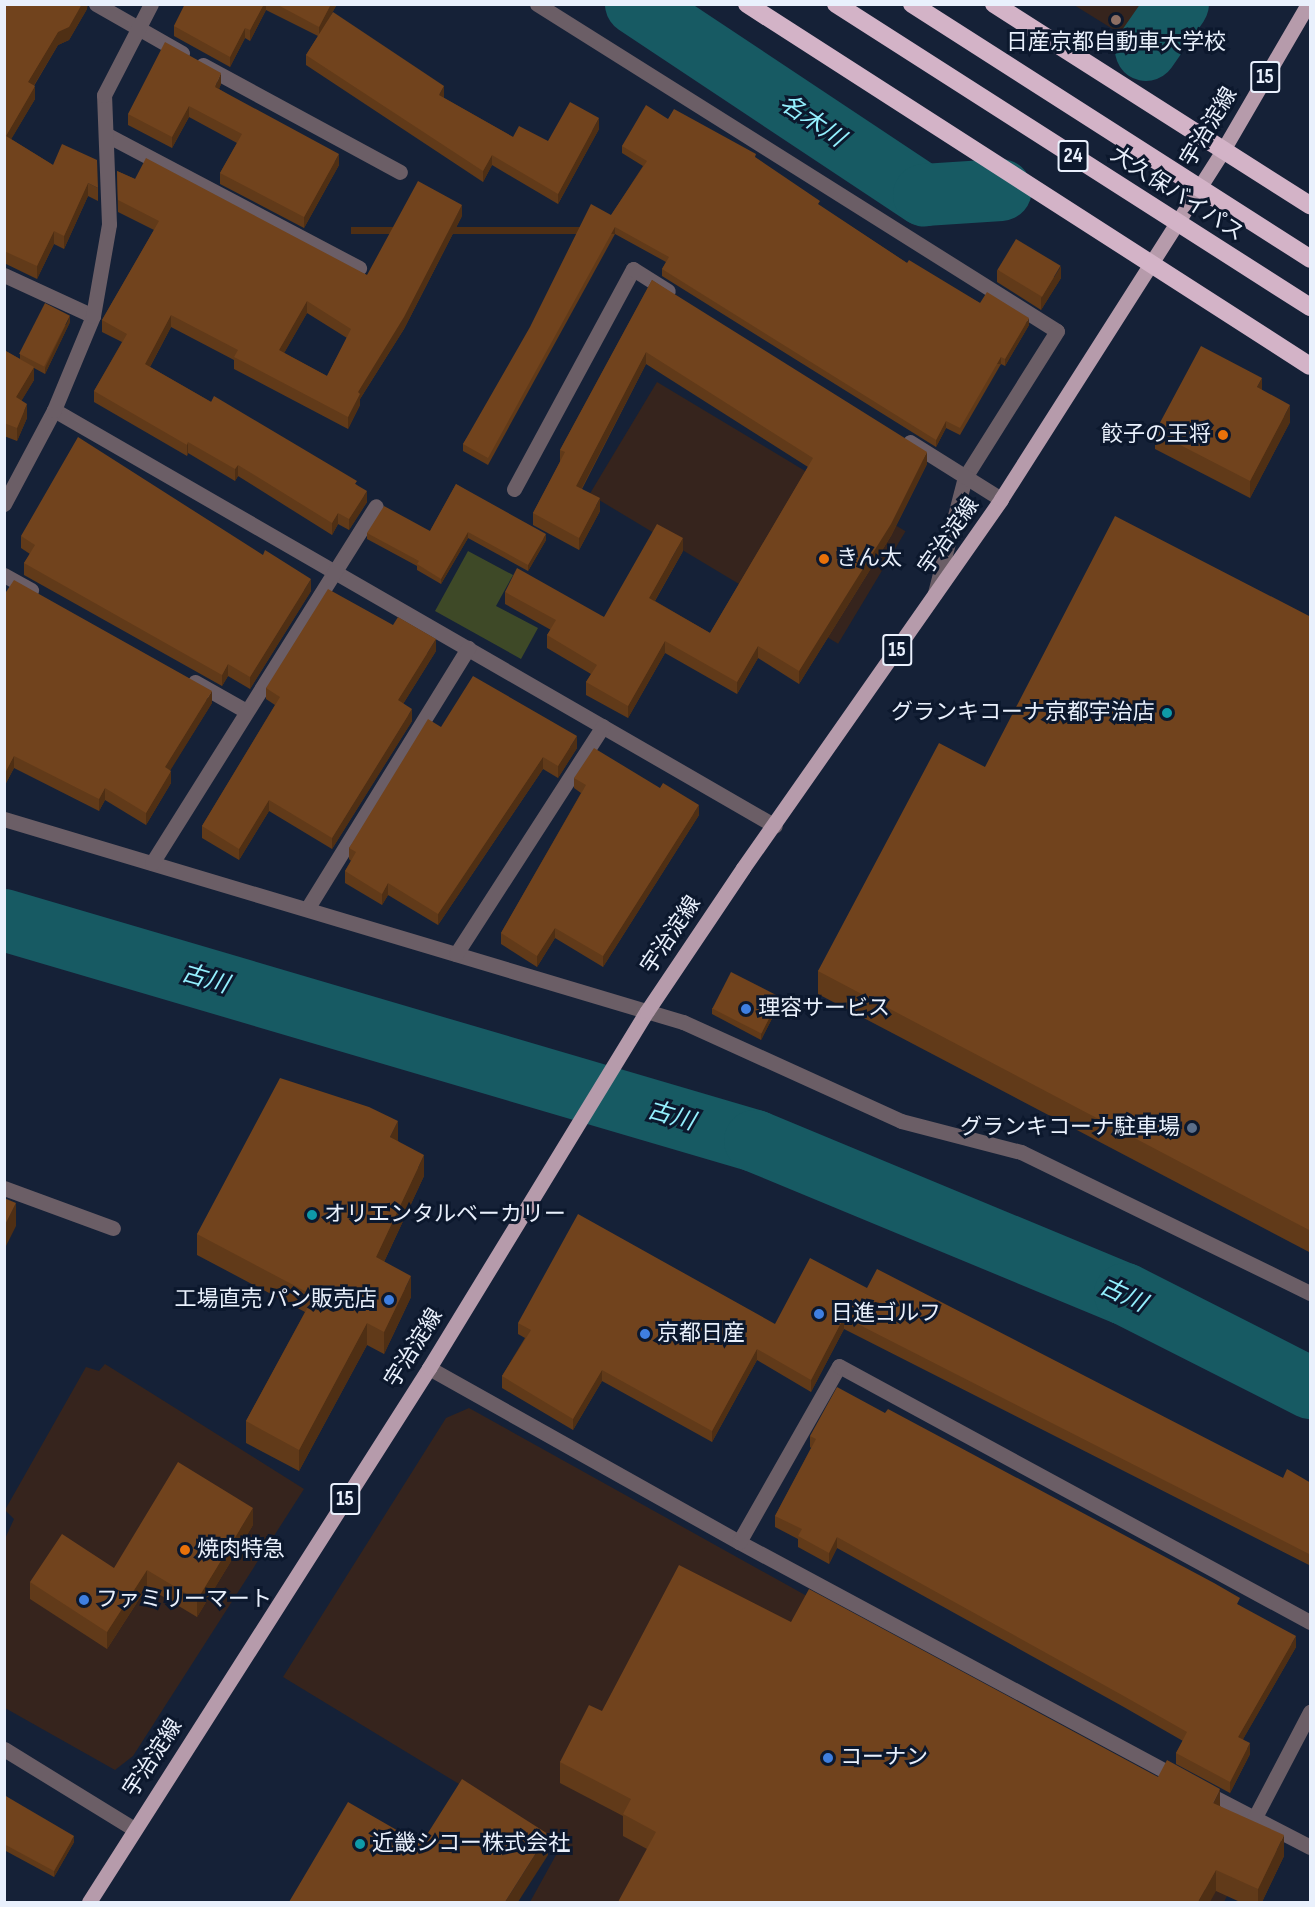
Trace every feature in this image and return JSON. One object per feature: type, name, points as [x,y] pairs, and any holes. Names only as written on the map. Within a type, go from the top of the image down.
[{"type":"highway","points":[[747,4],[1311,366]]},
{"type":"highway","name":"大久保バイパス","points":[[836,4],[1311,307]]},
{"type":"highway","name":"大久保バイパス","points":[[912,4],[1311,259]]},
{"type":"highway","points":[[994,4],[1311,205]]},
{"type":"main road","name":"宇治淀線","points":[[89,1902],[429,1368],[648,1011],[742,868],[775,826],[1001,499],[1223,150],[1308,4]]},
{"type":"street","points":[[96,4],[400,172]]},
{"type":"street","points":[[4,504],[54,410],[93,316],[109,224],[104,95],[151,4]]},
{"type":"street","points":[[537,4],[1057,331],[965,477],[934,597]]},
{"type":"street","points":[[107,135],[359,268]]},
{"type":"street","points":[[514,489],[633,269],[684,301]]},
{"type":"street","points":[[4,275],[93,316]]},
{"type":"street","points":[[54,410],[775,826]]},
{"type":"street","points":[[896,434],[1001,499]]},
{"type":"street","points":[[152,863],[246,711],[337,573],[376,506]]},
{"type":"street","points":[[4,575],[45,598]]},
{"type":"street","points":[[307,909],[468,648]]},
{"type":"street","points":[[185,677],[246,711]]},
{"type":"street","points":[[456,954],[603,726]]},
{"type":"street","points":[[4,819],[683,1022],[901,1121],[1021,1152],[1311,1293]]},
{"type":"street","points":[[4,1188],[113,1228]]},
{"type":"street","points":[[739,1542],[839,1366],[1311,1622]]},
{"type":"street","points":[[429,1368],[739,1542],[1254,1819],[1311,1847]]},
{"type":"street","points":[[1254,1819],[1311,1712]]},
{"type":"street","points":[[4,1749],[134,1829]]},
{"type":"shaded area","name":"日産京都自動車大学校","points":[[1074,5],[1143,5],[1124,36]]},
{"type":"shaded area","points":[[657,382],[906,531],[838,644],[590,494]]},
{"type":"shaded area","points":[[105,1364],[304,1489],[133,1756],[115,1770],[5,1708],[4,1541],[14,1519],[5,1510],[86,1367],[99,1371]]},
{"type":"shaded area","points":[[469,1408],[850,1620],[1257,1837],[1224,1902],[530,1902],[561,1846],[283,1677],[446,1418]]},
{"type":"green space","points":[[468,551],[513,575],[496,606],[538,628],[521,659],[435,611]]},
{"type":"building","points":[[4,4],[82,4],[69,27],[58,32],[28,82],[35,86],[6,136],[53,165],[62,144],[97,160],[98,188],[88,183],[64,236],[54,231],[37,266],[4,251]]},
{"type":"building","points":[[185,4],[264,4],[250,30],[245,28],[230,57],[174,26]]},
{"type":"building","points":[[276,4],[331,4],[319,27]]},
{"type":"building","points":[[333,12],[444,86],[439,95],[513,137],[519,126],[548,141],[570,102],[599,118],[558,194],[492,155],[483,171],[306,55]]},
{"type":"building","points":[[165,42],[221,73],[215,87],[339,154],[304,217],[220,173],[242,134],[189,106],[172,137],[128,114]]},
{"type":"building","points":[[646,105],[668,119],[674,109],[756,154],[755,157],[820,201],[818,204],[907,263],[909,260],[980,303],[987,292],[1029,318],[1005,359],[1001,357],[960,428],[946,421],[936,440],[662,269],[669,257],[615,227],[488,458],[463,444],[530,327],[591,204],[611,215],[647,161],[622,146]]},
{"type":"building","points":[[146,158],[367,275],[418,181],[462,205],[404,317],[358,392],[360,394],[348,417],[234,357],[238,350],[171,315],[145,364],[211,402],[214,396],[357,481],[355,484],[367,491],[349,519],[338,513],[332,523],[238,465],[235,469],[188,442],[187,445],[94,391],[127,334],[102,320],[159,221],[118,200],[117,171],[135,179]],"holes":[[[307,301],[351,329],[327,376],[279,350]]]},
{"type":"building","points":[[1016,239],[1061,266],[1042,297],[997,270]]},
{"type":"building","points":[[652,280],[927,452],[891,524],[799,671],[758,646],[737,682],[665,641],[628,706],[586,682],[597,665],[547,635],[556,620],[505,592],[517,568],[604,617],[657,524],[683,538],[649,598],[710,633],[813,458],[646,352],[576,486],[600,498],[579,538],[533,513],[565,452],[560,450]]},
{"type":"building","points":[[45,303],[70,316],[44,366],[19,354]]},
{"type":"building","name":"餃子の王将","points":[[1201,346],[1262,378],[1257,387],[1290,405],[1250,481],[1155,432]]},
{"type":"building","points":[[4,350],[34,367],[16,397],[27,404],[17,428],[4,423]]},
{"type":"building","points":[[78,437],[263,555],[265,550],[311,579],[250,677],[228,664],[222,675],[24,563],[35,545],[21,536]]},
{"type":"building","points":[[456,484],[546,534],[528,565],[468,532],[441,579],[417,564],[419,561],[367,533],[384,506],[430,531]]},
{"type":"building","points":[[1115,516],[1311,617],[1311,1231],[818,971],[939,743],[985,767]]},
{"type":"building","points":[[14,580],[212,691],[165,767],[171,771],[146,813],[105,788],[99,799],[14,756],[6,771],[4,770],[4,595]]},
{"type":"building","points":[[328,589],[393,625],[398,617],[436,639],[398,700],[412,709],[332,838],[269,800],[239,849],[202,826],[280,697],[266,688]]},
{"type":"building","points":[[473,676],[577,736],[558,766],[543,757],[438,914],[388,883],[382,894],[345,871],[356,852],[349,848],[428,719],[441,727]]},
{"type":"building","points":[[594,748],[660,788],[663,783],[699,805],[603,956],[555,928],[537,956],[501,933],[586,785],[574,778]]},
{"type":"building","name":"理容サービス","points":[[731,972],[780,997],[761,1034],[712,1009]]},
{"type":"building","name":"オリエンタルベーカリー","points":[[280,1078],[369,1107],[398,1121],[390,1137],[424,1155],[376,1257],[411,1276],[384,1332],[367,1323],[299,1450],[246,1421],[314,1296],[197,1234]]},
{"type":"building","points":[[4,1198],[16,1203],[4,1227]]},
{"type":"building","points":[[578,1214],[775,1324],[810,1258],[867,1288],[877,1269],[1283,1478],[1287,1469],[1311,1483],[1311,1555],[844,1317],[811,1380],[757,1349],[712,1431],[602,1370],[573,1419],[502,1376],[531,1330],[518,1323]]},
{"type":"building","points":[[837,1387],[885,1413],[888,1409],[1214,1583],[1240,1598],[1237,1604],[1296,1636],[1238,1737],[1250,1743],[1230,1782],[1176,1753],[1187,1732],[837,1537],[829,1553],[798,1536],[802,1529],[775,1516],[816,1439],[810,1436]]},
{"type":"building","points":[[178,1462],[253,1508],[197,1600],[147,1570],[107,1632],[30,1582],[62,1534],[114,1568]]},
{"type":"building","name":"コーナン","points":[[679,1565],[791,1622],[809,1589],[1158,1777],[1167,1760],[1220,1789],[1213,1803],[1284,1835],[1258,1889],[1216,1870],[1198,1902],[618,1902],[656,1832],[623,1814],[631,1799],[560,1762],[589,1705],[602,1711]]},
{"type":"building","points":[[462,1779],[548,1834],[505,1902],[289,1902],[348,1802],[421,1844]]},
{"type":"building","points":[[4,1795],[74,1836],[54,1871],[4,1844]]},
{"type":"waterway","name":"名木川","points":[[636,4],[924,195],[1001,190]]},
{"type":"waterway","name":"名木川","points":[[1146,50],[1178,4]]},
{"type":"waterway","name":"古川","points":[[4,920],[755,1141],[1125,1294],[1310,1388]]},
{"type":"place","name":"日産京都自動車大学校","points":[[1116,20]]},
{"type":"place","name":"餃子の王将","points":[[1223,435]]},
{"type":"place","name":"きん太","points":[[824,559]]},
{"type":"place","name":"グランキコーナ京都宇治店","points":[[1167,713]]},
{"type":"place","name":"理容サービス","points":[[746,1009]]},
{"type":"place","name":"グランキコーナ駐車場","points":[[1192,1128]]},
{"type":"place","name":"オリエンタルベーカリー","points":[[312,1215]]},
{"type":"place","name":"工場直売 パン販売店","points":[[389,1300]]},
{"type":"place","name":"日進ゴルフ","points":[[819,1314]]},
{"type":"place","name":"京都日産","points":[[645,1334]]},
{"type":"place","name":"焼肉特急","points":[[185,1550]]},
{"type":"place","name":"ファミリーマート","points":[[84,1600]]},
{"type":"place","name":"コーナン","points":[[828,1758]]},
{"type":"place","name":"近畿シコー株式会社","points":[[360,1844]]}]
